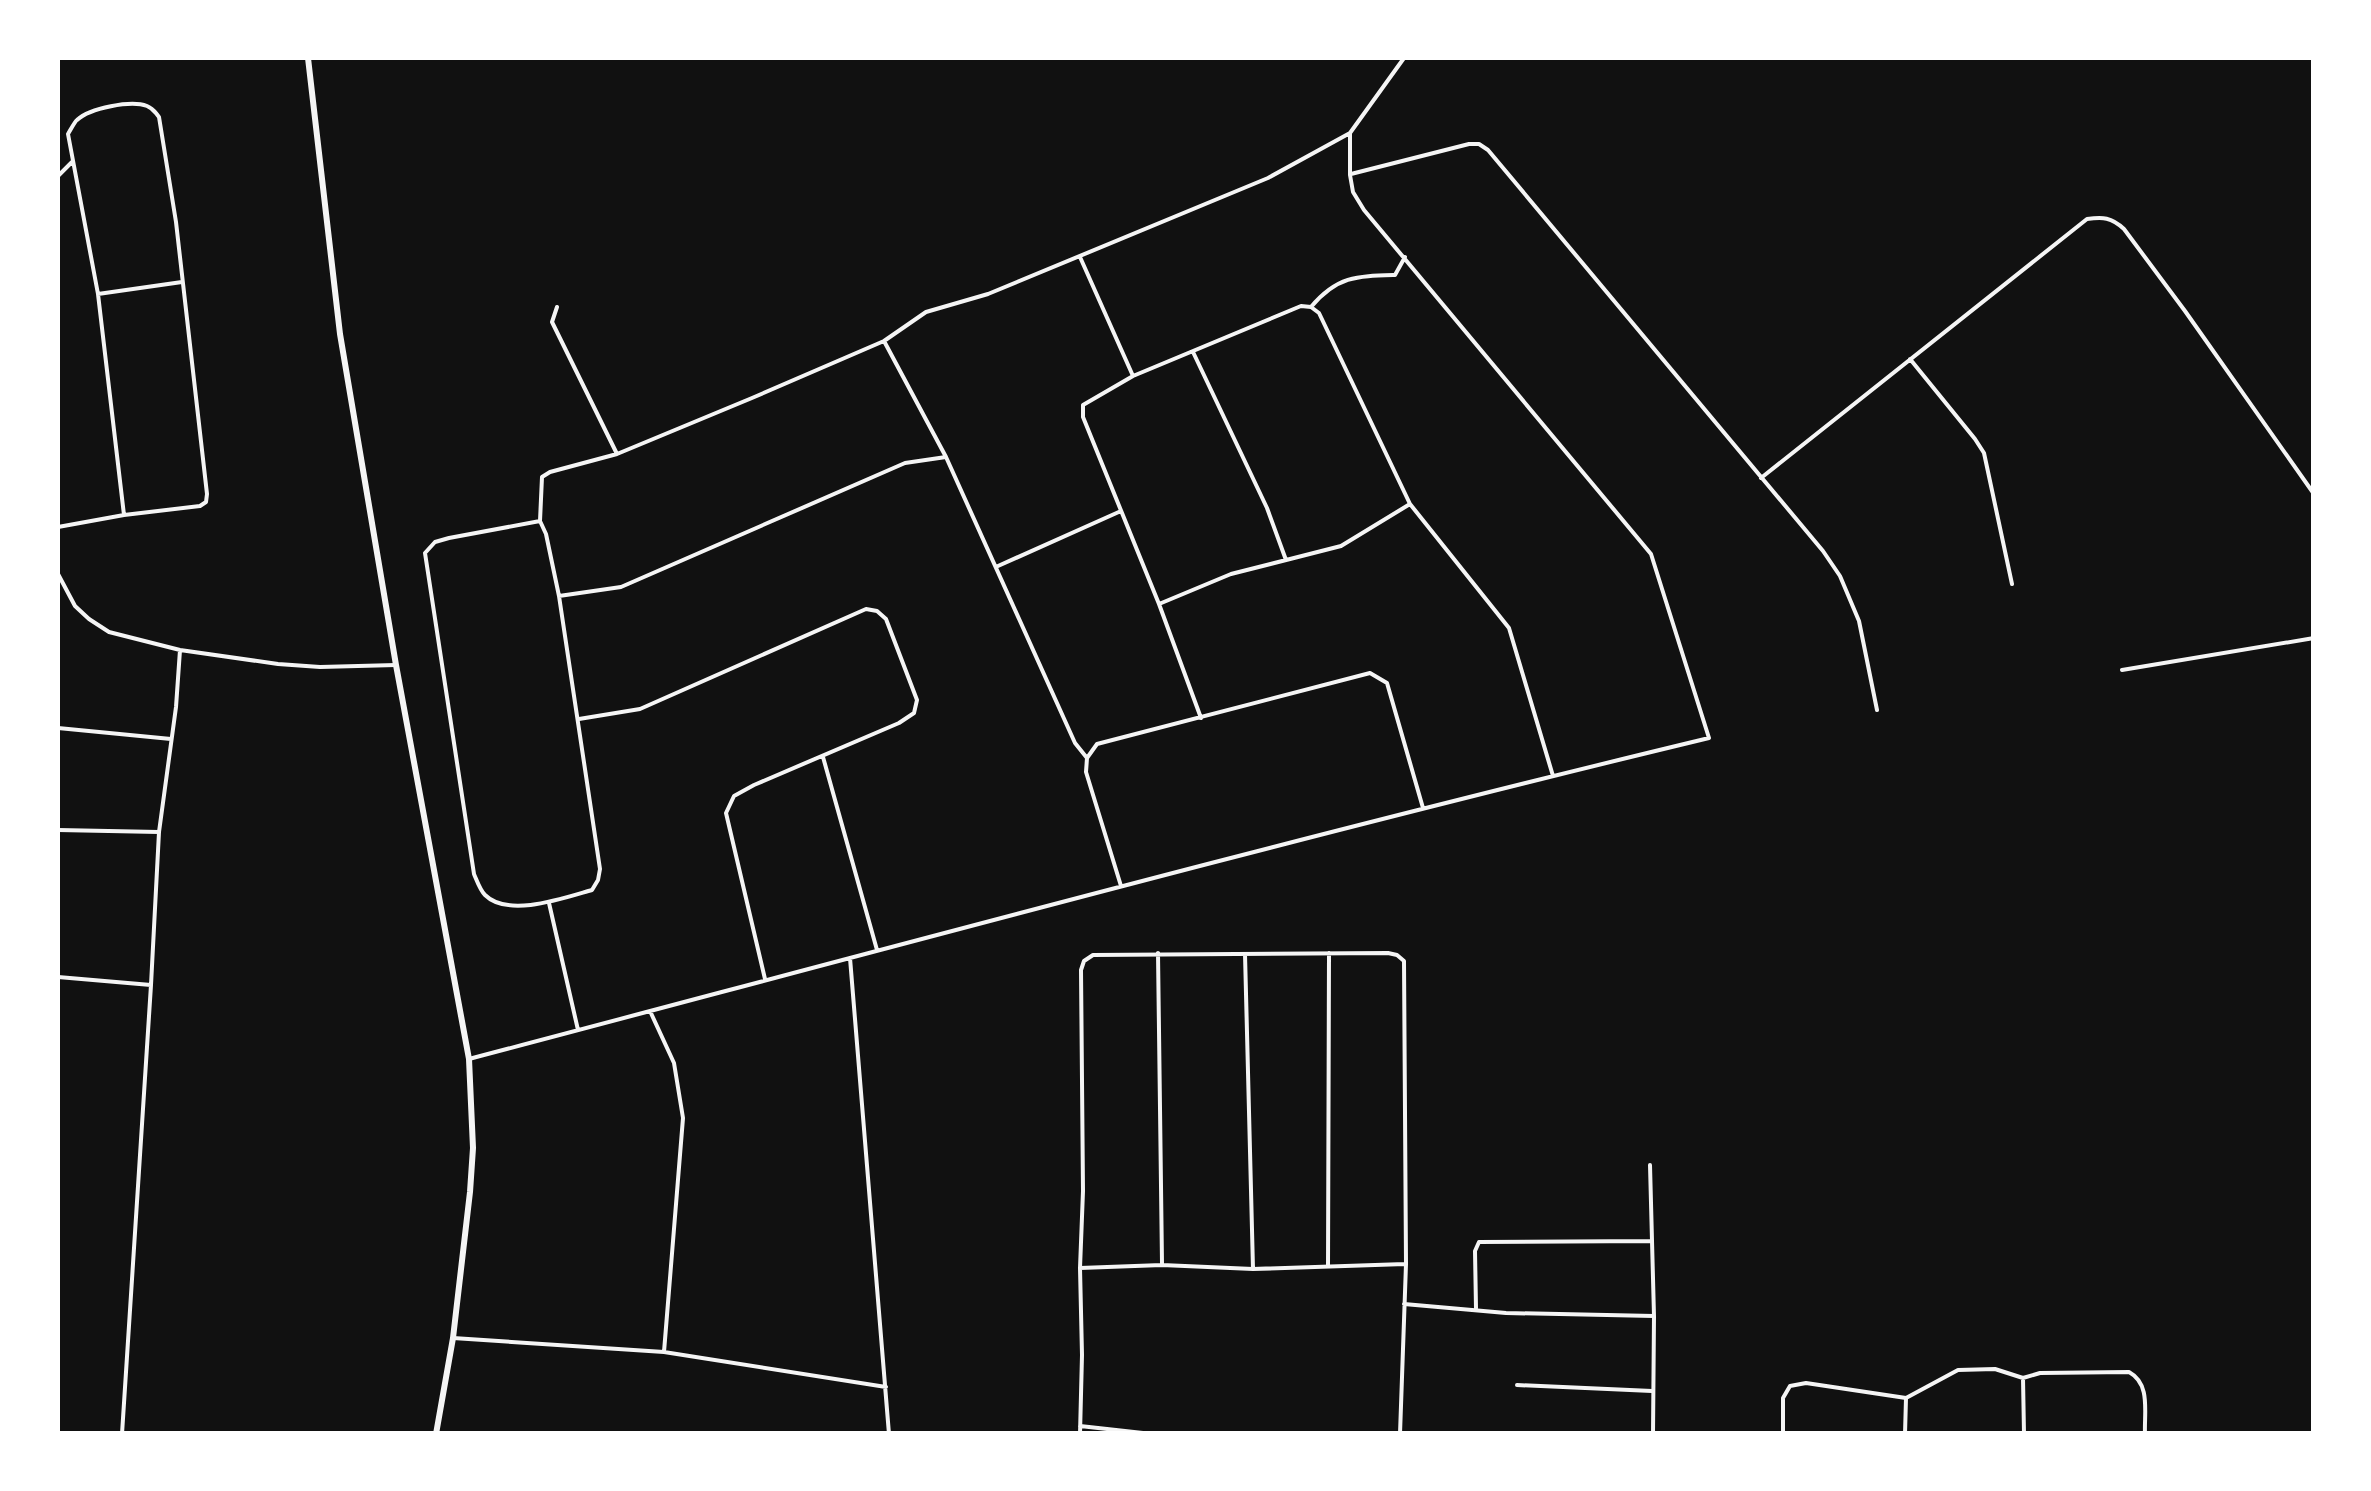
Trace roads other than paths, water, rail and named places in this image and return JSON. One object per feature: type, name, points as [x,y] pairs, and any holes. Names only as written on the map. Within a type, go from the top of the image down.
[{"type":"highway","points":[[308,58],[340,334],[469,1059],[473,1148],[454,1338],[436,1434]]},
{"type":"street","points":[[540,522],[434,542],[425,553],[474,874],[482,894],[501,906],[549,902],[592,890],[600,869],[560,596],[540,522],[542,477],[617,454],[884,341],[926,312],[988,294],[1268,178],[1350,134],[1404,58]]},
{"type":"street","points":[[58,528],[200,506],[208,494],[176,222],[159,117],[144,105],[122,104],[76,120],[68,134],[98,294],[124,515]]},
{"type":"street","points":[[469,1059],[1121,886],[1710,738],[1651,554],[1364,210],[1353,192],[1350,134]]},
{"type":"street","points":[[1350,175],[1468,144],[1479,144],[1488,150],[1823,550],[1840,576],[1860,621],[1877,710]]},
{"type":"street","points":[[58,176],[74,161]]},
{"type":"street","points":[[1761,478],[2087,219],[2103,217],[2124,228],[2314,494]]},
{"type":"street","points":[[1080,256],[1134,376]]},
{"type":"street","points":[[1311,307],[1325,290],[1355,276],[1395,276],[1405,258]]},
{"type":"street","points":[[98,294],[182,282]]},
{"type":"street","points":[[1201,718],[1083,417],[1083,405],[1134,376],[1301,306],[1311,307],[1319,312],[1410,504],[1509,628],[1552,776]]},
{"type":"street","points":[[557,307],[552,322],[617,454]]},
{"type":"street","points":[[884,341],[946,457],[1076,744],[1087,758]]},
{"type":"street","points":[[1193,352],[1286,560]]},
{"type":"street","points":[[1910,359],[1984,452],[2012,584]]},
{"type":"street","points":[[560,596],[620,588],[905,463],[946,457]]},
{"type":"street","points":[[1159,604],[1231,574],[1341,546],[1410,504]]},
{"type":"street","points":[[996,567],[1121,511]]},
{"type":"street","points":[[58,574],[75,606],[110,632],[180,650],[292,665],[396,664]]},
{"type":"street","points":[[579,719],[640,708],[866,609],[877,611],[886,619],[917,700],[914,714],[754,784],[734,796],[726,813],[765,979]]},
{"type":"street","points":[[2122,670],[2314,638]]},
{"type":"street","points":[[122,1434],[159,832],[180,650]]},
{"type":"street","points":[[1121,886],[1086,772],[1087,758],[1097,744],[1370,674],[1387,683],[1423,808]]},
{"type":"street","points":[[58,728],[171,740]]},
{"type":"street","points":[[822,757],[878,951]]},
{"type":"street","points":[[58,830],[159,832]]},
{"type":"street","points":[[549,902],[578,1030]]},
{"type":"street","points":[[1158,953],[1162,1266]]},
{"type":"street","points":[[1080,1434],[1080,970],[1084,961],[1093,955],[1158,953],[1388,953],[1404,961],[1406,1264],[1400,1434]]},
{"type":"street","points":[[1328,953],[1328,1266]]},
{"type":"street","points":[[1245,954],[1253,1269]]},
{"type":"street","points":[[850,958],[889,1434]]},
{"type":"street","points":[[58,977],[151,985]]},
{"type":"street","points":[[650,1011],[674,1063],[683,1118],[664,1352]]},
{"type":"street","points":[[1650,1165],[1653,1434]]},
{"type":"street","points":[[1476,1310],[1478,1242],[1652,1241]]},
{"type":"street","points":[[1080,1268],[1253,1269],[1406,1264]]},
{"type":"street","points":[[1404,1304],[1506,1313],[1654,1316]]},
{"type":"street","points":[[454,1338],[664,1352],[886,1387]]},
{"type":"street","points":[[1783,1434],[1783,1398],[1790,1386],[1806,1383],[1906,1398],[1958,1370],[1995,1369],[2023,1378],[2040,1373],[2128,1372],[2137,1376],[2144,1387],[2144,1434]]},
{"type":"street","points":[[2023,1378],[2024,1434]]},
{"type":"street","points":[[1517,1384],[1653,1390]]},
{"type":"street","points":[[1905,1434],[1906,1398]]},
{"type":"street","points":[[1080,1426],[1152,1434]]}]
